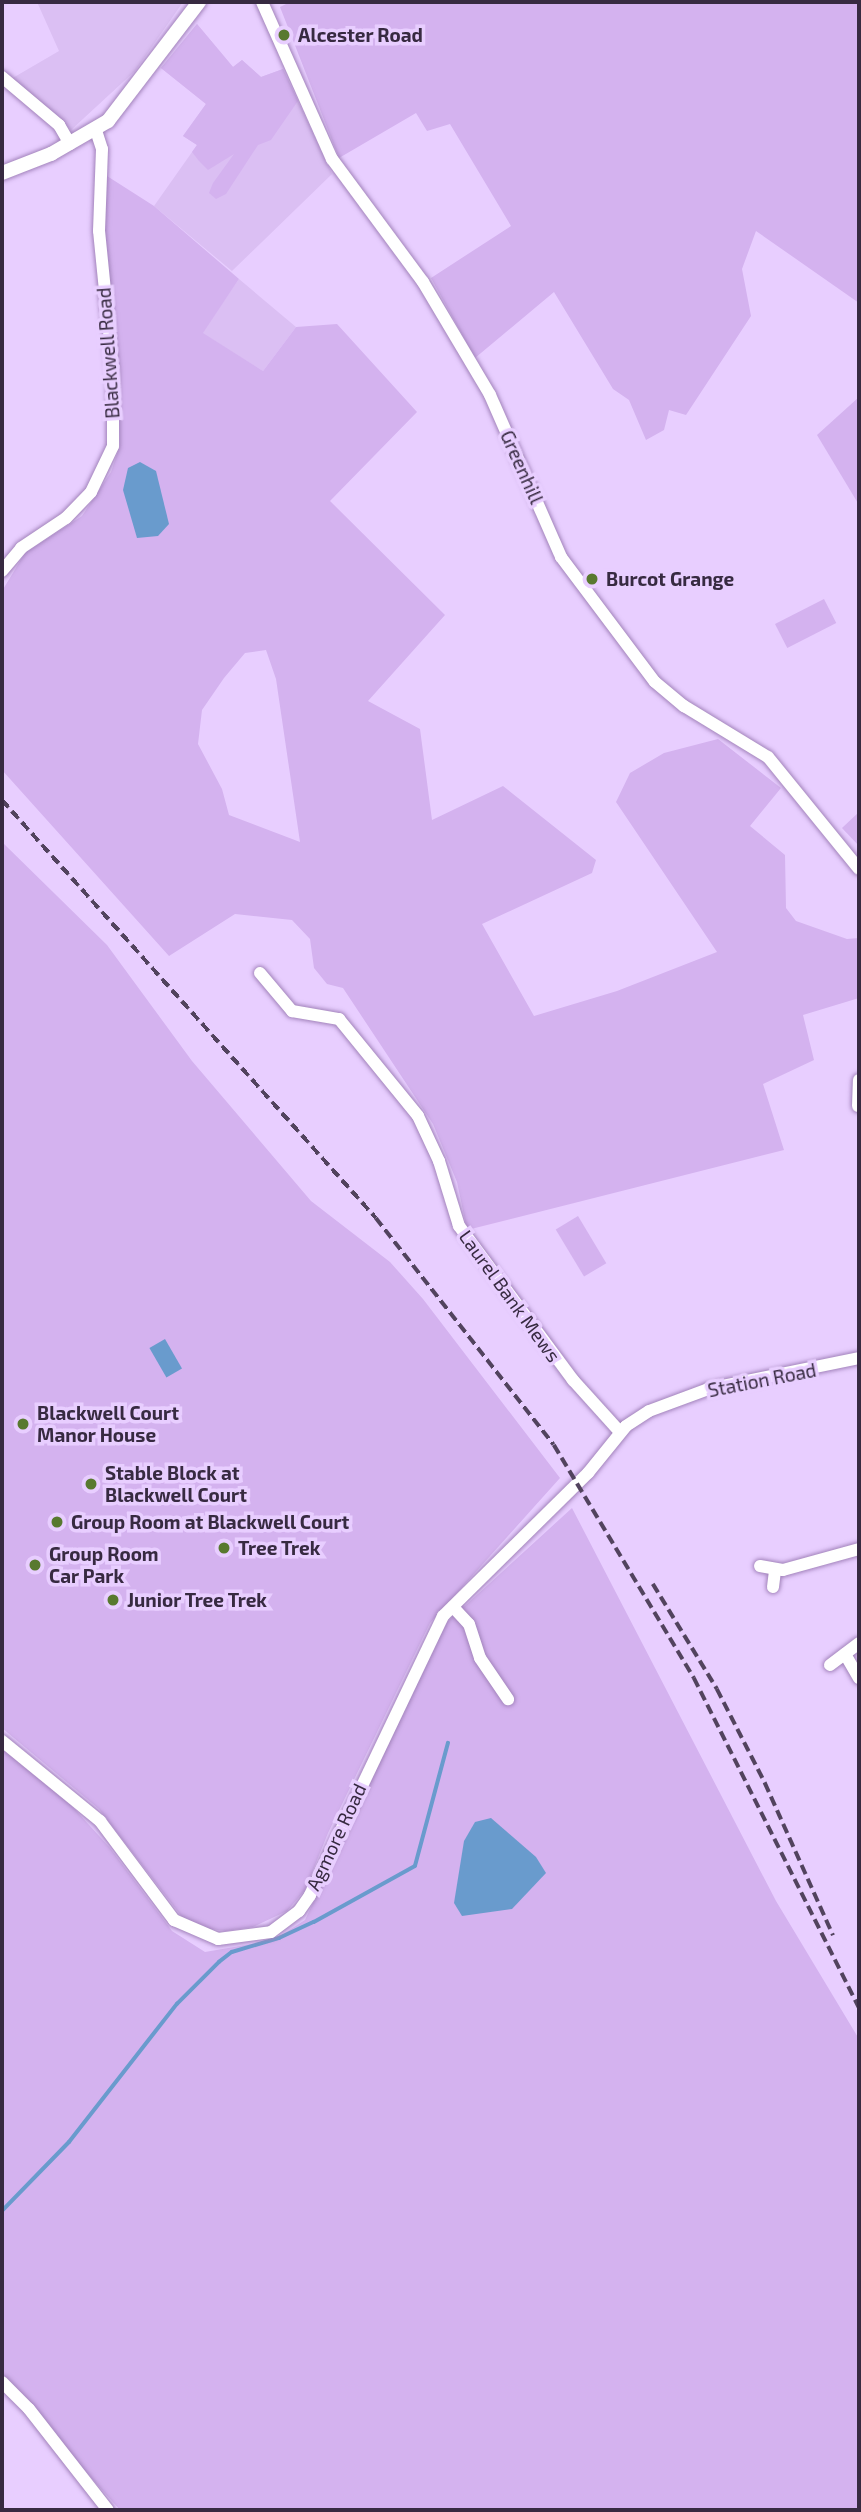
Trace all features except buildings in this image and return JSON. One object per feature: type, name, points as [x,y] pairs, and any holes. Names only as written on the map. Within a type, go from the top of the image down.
[{"type":"main road","points":[[2,173],[96,131],[117,111],[199,2]]},
{"type":"street","name":"Greenhill","points":[[262,2],[331,159],[423,282],[490,395],[567,565],[655,682],[684,706],[768,757],[859,869]]},
{"type":"street","points":[[2,76],[46,112],[70,144]]},
{"type":"street","name":"Blackwell Road","points":[[2,571],[21,548],[66,518],[91,492],[113,446],[113,370],[99,231],[102,149],[96,131]]},
{"type":"street","name":"Laurel Bank Mews","points":[[260,973],[292,1012],[339,1019],[418,1116],[439,1160],[459,1226],[557,1360],[620,1432]]},
{"type":"street","points":[[858,1106],[859,1080]]},
{"type":"street","name":"Station Road","points":[[572,1486],[594,1466],[620,1432],[649,1411],[708,1389],[859,1358]]},
{"type":"street","name":"Agmore Road","points":[[2,1741],[100,1821],[174,1920],[218,1939],[271,1932],[294,1916],[310,1895],[342,1819],[443,1616],[572,1486]]},
{"type":"street","points":[[760,1566],[775,1570],[859,1549]]},
{"type":"street","points":[[773,1587],[775,1570]]},
{"type":"street","points":[[453,1607],[469,1624],[480,1658],[508,1699]]},
{"type":"street","points":[[830,1665],[859,1643]]},
{"type":"street","points":[[845,1654],[859,1678]]},
{"type":"street","points":[[2,2382],[29,2409],[108,2510]]},
{"type":"shaded area","points":[[37,2],[183,2],[135,71],[71,130],[11,79],[59,51]]},
{"type":"shaded area","points":[[290,2],[859,2],[859,303],[756,231],[742,269],[751,316],[686,415],[669,410],[664,430],[646,440],[629,400],[613,389],[554,292],[475,358],[431,278],[511,226],[450,124],[427,131],[416,113],[339,158],[280,7]]},
{"type":"shaded area","points":[[197,24],[233,67],[242,60],[261,77],[283,69],[332,174],[232,271],[154,206],[197,145],[183,136],[206,104],[161,68]]},
{"type":"shaded area","points":[[197,24],[233,67],[242,60],[261,77],[283,69],[298,101],[271,140],[258,145],[226,194],[216,199],[209,193],[213,183],[234,154],[208,170],[199,161],[192,152],[197,145],[183,136],[206,104],[161,68]]},
{"type":"shaded area","points":[[107,176],[154,206],[239,279],[203,333],[263,371],[296,327],[337,324],[417,412],[330,501],[445,615],[368,701],[420,729],[432,820],[503,786],[596,860],[592,873],[482,924],[534,1016],[617,991],[717,952],[616,802],[630,773],[664,753],[718,739],[781,788],[750,826],[785,855],[786,908],[796,921],[847,939],[859,938],[859,998],[803,1015],[814,1060],[763,1084],[784,1150],[467,1230],[457,1182],[433,1124],[343,988],[327,984],[314,968],[310,939],[292,920],[235,914],[169,956],[2,770],[2,591],[25,553],[82,516],[111,472],[120,445],[117,362],[103,231]],"holes":[[[266,650],[276,679],[300,842],[229,815],[222,789],[198,744],[202,710],[245,653]]]},
{"type":"shaded area","points":[[239,279],[296,327],[263,371],[202,333]]},
{"type":"shaded area","points":[[859,397],[859,505],[817,435]]},
{"type":"shaded area","points":[[824,599],[836,623],[787,648],[775,624]]},
{"type":"shaded area","points":[[859,812],[859,846],[842,828]]},
{"type":"shaded area","points":[[2,842],[107,945],[192,1061],[311,1201],[390,1262],[423,1299],[560,1478],[430,1623],[328,1833],[305,1890],[287,1911],[253,1927],[226,1931],[202,1928],[182,1917],[99,1809],[2,1728]]},
{"type":"shaded area","points":[[578,1216],[606,1263],[584,1277],[556,1229]]},
{"type":"shaded area","points":[[572,1508],[776,1901],[859,2039],[859,2510],[120,2510],[2,2378],[2,1748],[70,1804],[110,1848],[172,1931],[205,1952],[274,1940],[305,1920],[444,1625]]},
{"type":"water","points":[[140,462],[156,471],[169,524],[158,536],[137,538],[123,490],[128,468]]},
{"type":"water","points":[[165,1339],[182,1368],[166,1377],[149,1348]]},
{"type":"water","points":[[491,1818],[536,1857],[546,1873],[512,1909],[462,1916],[454,1903],[464,1841],[475,1822]]},
{"type":"waterway","points":[[2,2211],[69,2142],[177,2004],[219,1962],[232,1952],[279,1938],[314,1922],[415,1866],[448,1743]]},
{"type":"railway","points":[[2,800],[376,1218],[554,1445],[694,1678],[859,2008]]},
{"type":"railway","points":[[653,1584],[717,1689],[765,1783],[833,1935]]},
{"type":"place","name":"Alcester Road","points":[[284,35]]},
{"type":"place","name":"Burcot Grange","points":[[592,579]]},
{"type":"place","name":"Blackwell Court Manor House","points":[[23,1424]]},
{"type":"place","name":"Stable Block at Blackwell Court","points":[[91,1484]]},
{"type":"place","name":"Group Room at Blackwell Court","points":[[57,1522]]},
{"type":"place","name":"Tree Trek","points":[[224,1548]]},
{"type":"place","name":"Group Room Car Park","points":[[35,1565]]},
{"type":"place","name":"Junior Tree Trek","points":[[113,1600]]}]
